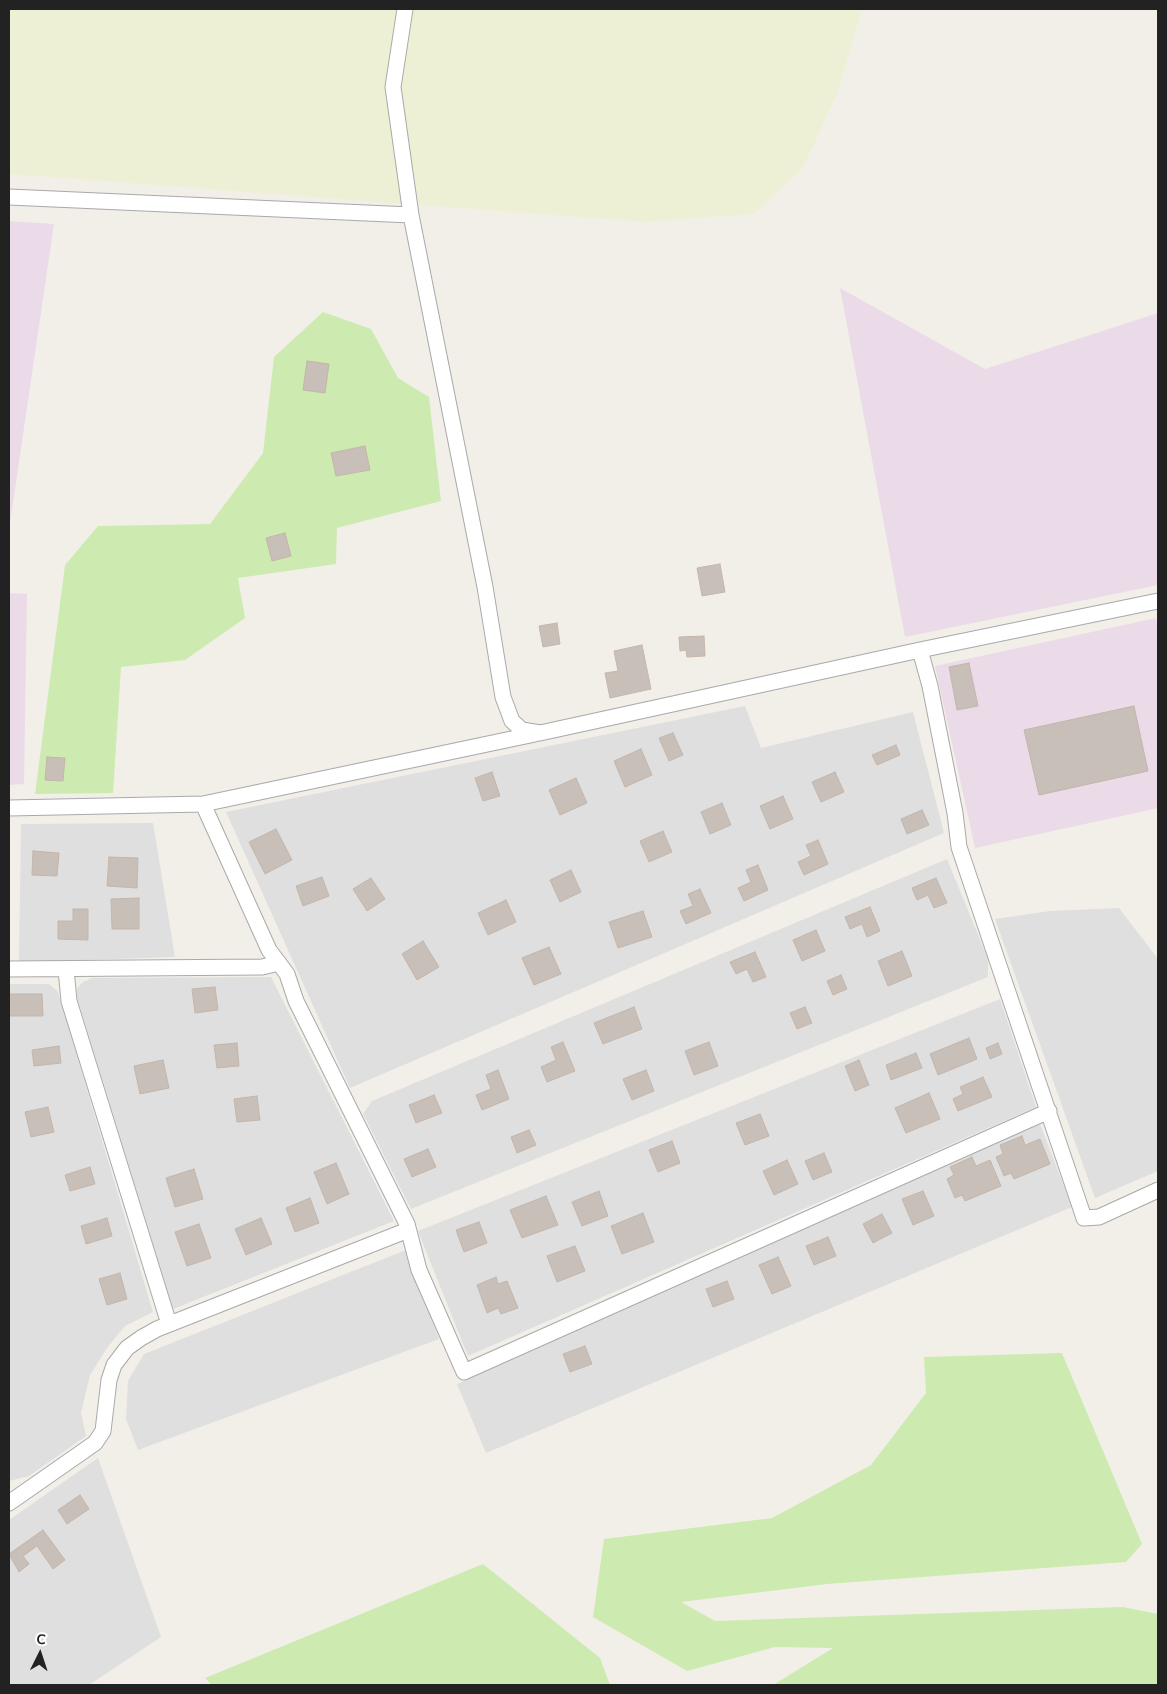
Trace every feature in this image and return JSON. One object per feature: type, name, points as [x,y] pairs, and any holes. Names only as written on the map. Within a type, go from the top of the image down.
[{"type":"street","points":[[405,9],[393,87],[411,215],[485,587],[503,697],[512,721],[522,730],[540,733]]},
{"type":"street","points":[[9,197],[411,215]]},
{"type":"street","points":[[9,808],[203,804],[920,650],[1158,601]]},
{"type":"street","points":[[920,650],[930,686],[953,803],[959,847],[1084,1218],[1099,1217],[1158,1190]]},
{"type":"street","points":[[203,804],[269,950],[287,974],[296,1001],[408,1230],[419,1270],[464,1372],[1049,1112]]},
{"type":"street","points":[[9,969],[262,967],[279,963]]},
{"type":"street","points":[[66,969],[69,1001],[169,1324]]},
{"type":"street","points":[[9,1503],[95,1443],[103,1431],[108,1380],[114,1365],[127,1348],[141,1338],[169,1324],[408,1230]]},
{"type":"shaded area","points":[[9,221],[54,224],[9,530]]},
{"type":"shaded area","points":[[840,288],[985,369],[1158,313],[1158,585],[905,637]]},
{"type":"shaded area","points":[[9,593],[27,594],[24,784],[9,785]]},
{"type":"shaded area","points":[[1156,618],[1158,630],[1158,808],[975,848],[935,666]]},
{"type":"shaded area","points":[[745,706],[761,748],[913,712],[944,833],[350,1088],[226,812]]},
{"type":"shaded area","points":[[153,823],[175,957],[19,962],[21,824]]},
{"type":"shaded area","points":[[947,859],[988,959],[988,977],[411,1209],[363,1114],[372,1101]]},
{"type":"shaded area","points":[[1119,908],[1158,959],[1158,1171],[1095,1198],[995,919],[1050,911]]},
{"type":"shaded area","points":[[271,977],[394,1221],[173,1309],[77,997],[77,988],[83,982],[92,978]]},
{"type":"shaded area","points":[[9,984],[49,984],[58,992],[153,1312],[125,1326],[107,1348],[90,1375],[81,1413],[86,1436],[29,1476],[9,1481]]},
{"type":"shaded area","points":[[1000,999],[1036,1107],[468,1356],[418,1231]]},
{"type":"shaded area","points":[[1040,1124],[1072,1207],[486,1453],[457,1384]]},
{"type":"shaded area","points":[[406,1250],[439,1339],[138,1450],[126,1419],[128,1381],[144,1354]]},
{"type":"shaded area","points":[[98,1458],[161,1637],[89,1685],[9,1685],[9,1520]]},
{"type":"green space","points":[[9,9],[862,9],[838,91],[803,168],[754,214],[645,222],[9,174]]},
{"type":"green space","points":[[323,312],[371,329],[398,378],[429,397],[441,501],[337,528],[336,564],[238,578],[245,618],[185,660],[121,667],[113,793],[35,794],[65,565],[98,526],[210,524],[263,453],[274,357]]},
{"type":"green space","points":[[1062,1353],[1142,1544],[1126,1562],[827,1584],[681,1602],[715,1621],[1123,1607],[1158,1614],[1158,1685],[773,1685],[833,1648],[775,1647],[687,1671],[593,1617],[604,1539],[772,1518],[871,1465],[926,1393],[924,1357]]},
{"type":"green space","points":[[483,1564],[600,1658],[610,1685],[212,1685],[205,1678]]},
{"type":"building","points":[[307,361],[329,364],[325,393],[303,390]]},
{"type":"building","points":[[365,446],[370,470],[336,476],[331,453]]},
{"type":"building","points":[[285,533],[291,556],[272,561],[266,538]]},
{"type":"building","points":[[720,564],[725,592],[702,596],[697,568]]},
{"type":"building","points":[[557,623],[560,644],[543,647],[539,626]]},
{"type":"building","points":[[704,636],[705,656],[687,657],[686,650],[680,651],[679,637]]},
{"type":"building","points":[[642,645],[651,689],[610,698],[605,673],[618,671],[614,651]]},
{"type":"building","points":[[969,663],[978,706],[957,710],[949,667]]},
{"type":"building","points":[[1134,706],[1148,771],[1039,795],[1024,730]]},
{"type":"building","points":[[673,733],[683,755],[669,761],[659,738]]},
{"type":"building","points":[[896,745],[900,755],[877,765],[872,755]]},
{"type":"building","points":[[641,749],[652,775],[625,787],[614,761]]},
{"type":"building","points":[[47,757],[65,758],[63,781],[45,780]]},
{"type":"building","points":[[492,772],[500,796],[483,801],[475,778]]},
{"type":"building","points":[[835,772],[844,792],[821,802],[812,782]]},
{"type":"building","points":[[576,778],[587,803],[560,815],[549,790]]},
{"type":"building","points":[[783,796],[793,819],[770,829],[760,806]]},
{"type":"building","points":[[722,803],[731,825],[710,834],[701,812]]},
{"type":"building","points":[[922,810],[929,825],[907,834],[901,819]]},
{"type":"building","points":[[276,829],[292,860],[265,874],[249,842]]},
{"type":"building","points":[[663,831],[672,852],[649,862],[640,841]]},
{"type":"building","points":[[818,840],[828,864],[804,875],[798,862],[811,856],[806,845]]},
{"type":"building","points":[[33,851],[59,853],[57,876],[32,875]]},
{"type":"building","points":[[109,857],[138,858],[137,888],[107,886]]},
{"type":"building","points":[[758,865],[768,890],[744,901],[738,888],[751,882],[746,870]]},
{"type":"building","points":[[571,870],[581,892],[560,902],[550,880]]},
{"type":"building","points":[[322,877],[329,896],[303,906],[296,886]]},
{"type":"building","points":[[371,878],[385,899],[367,911],[353,889]]},
{"type":"building","points":[[936,878],[947,903],[934,908],[928,895],[917,900],[912,888]]},
{"type":"building","points":[[700,889],[711,913],[686,924],[680,911],[693,906],[688,894]]},
{"type":"building","points":[[139,898],[139,929],[112,929],[111,899]]},
{"type":"building","points":[[506,900],[516,922],[488,935],[478,913]]},
{"type":"building","points":[[870,907],[880,931],[867,937],[862,924],[850,929],[845,917]]},
{"type":"building","points":[[73,909],[88,909],[88,940],[58,939],[58,921],[73,921]]},
{"type":"building","points":[[643,911],[652,937],[618,948],[609,922]]},
{"type":"building","points":[[816,930],[825,951],[802,961],[793,940]]},
{"type":"building","points":[[423,941],[439,967],[417,980],[402,954]]},
{"type":"building","points":[[549,947],[561,974],[534,985],[522,958]]},
{"type":"building","points":[[902,951],[912,976],[888,986],[878,961]]},
{"type":"building","points":[[755,952],[766,977],[753,982],[747,969],[736,974],[730,962]]},
{"type":"building","points":[[841,975],[847,989],[833,995],[827,981]]},
{"type":"building","points":[[215,987],[218,1010],[195,1013],[192,989]]},
{"type":"building","points":[[9,994],[42,994],[43,1016],[9,1016]]},
{"type":"building","points":[[634,1007],[642,1029],[603,1044],[594,1023]]},
{"type":"building","points":[[805,1007],[812,1023],[797,1029],[790,1013]]},
{"type":"building","points":[[969,1038],[977,1059],[938,1075],[930,1054]]},
{"type":"building","points":[[563,1042],[575,1071],[547,1082],[541,1067],[556,1060],[551,1047]]},
{"type":"building","points":[[709,1042],[718,1066],[694,1075],[685,1051]]},
{"type":"building","points":[[237,1043],[239,1066],[217,1068],[214,1045]]},
{"type":"building","points":[[998,1043],[1002,1054],[990,1059],[986,1048]]},
{"type":"building","points":[[59,1046],[61,1063],[34,1066],[32,1050]]},
{"type":"building","points":[[916,1053],[922,1068],[891,1080],[886,1065]]},
{"type":"building","points":[[163,1060],[169,1088],[140,1094],[134,1066]]},
{"type":"building","points":[[859,1060],[869,1085],[855,1091],[845,1066]]},
{"type":"building","points":[[498,1070],[509,1099],[482,1110],[476,1095],[491,1089],[486,1075]]},
{"type":"building","points":[[646,1070],[654,1091],[632,1100],[623,1079]]},
{"type":"building","points":[[983,1077],[992,1097],[958,1111],[953,1099],[963,1094],[960,1087]]},
{"type":"building","points":[[929,1093],[940,1119],[906,1133],[895,1108]]},
{"type":"building","points":[[434,1095],[442,1113],[416,1123],[409,1105]]},
{"type":"building","points":[[257,1096],[260,1120],[237,1122],[234,1099]]},
{"type":"building","points":[[48,1107],[54,1132],[31,1137],[25,1112]]},
{"type":"building","points":[[760,1114],[769,1136],[745,1145],[736,1123]]},
{"type":"building","points":[[529,1130],[536,1145],[517,1153],[511,1137]]},
{"type":"building","points":[[1022,1136],[1025,1145],[1040,1139],[1050,1164],[1014,1179],[1011,1173],[1004,1176],[996,1157],[1003,1154],[1000,1145]]},
{"type":"building","points":[[672,1141],[680,1163],[658,1172],[649,1150]]},
{"type":"building","points":[[428,1149],[436,1167],[412,1177],[404,1159]]},
{"type":"building","points":[[824,1153],[832,1172],[813,1180],[805,1161]]},
{"type":"building","points":[[972,1157],[976,1166],[990,1160],[1001,1186],[965,1201],[962,1195],[955,1198],[947,1179],[954,1175],[950,1167]]},
{"type":"building","points":[[787,1160],[798,1184],[774,1195],[763,1171]]},
{"type":"building","points":[[336,1163],[349,1194],[327,1204],[314,1172]]},
{"type":"building","points":[[90,1167],[95,1184],[70,1191],[65,1175]]},
{"type":"building","points":[[194,1169],[203,1199],[175,1207],[166,1178]]},
{"type":"building","points":[[599,1191],[608,1216],[582,1226],[572,1202]]},
{"type":"building","points":[[923,1191],[934,1216],[913,1225],[902,1199]]},
{"type":"building","points":[[546,1196],[558,1225],[522,1238],[510,1210]]},
{"type":"building","points":[[310,1198],[319,1223],[295,1232],[286,1208]]},
{"type":"building","points":[[643,1213],[654,1242],[622,1254],[611,1226]]},
{"type":"building","points":[[882,1214],[892,1233],[873,1243],[863,1224]]},
{"type":"building","points":[[107,1218],[112,1236],[86,1244],[81,1226]]},
{"type":"building","points":[[261,1218],[272,1244],[246,1255],[235,1229]]},
{"type":"building","points":[[479,1222],[487,1243],[464,1252],[456,1230]]},
{"type":"building","points":[[199,1224],[211,1258],[187,1266],[175,1232]]},
{"type":"building","points":[[828,1237],[836,1256],[814,1265],[806,1246]]},
{"type":"building","points":[[575,1246],[585,1271],[557,1282],[547,1256]]},
{"type":"building","points":[[778,1257],[791,1286],[772,1294],[759,1265]]},
{"type":"building","points":[[120,1273],[127,1299],[107,1305],[99,1279]]},
{"type":"building","points":[[496,1277],[498,1284],[507,1281],[518,1308],[501,1314],[498,1308],[487,1313],[477,1285]]},
{"type":"building","points":[[727,1281],[734,1299],[713,1307],[706,1289]]},
{"type":"building","points":[[585,1346],[592,1364],[570,1372],[563,1354]]},
{"type":"building","points":[[80,1495],[89,1509],[67,1524],[58,1510]]},
{"type":"building","points":[[43,1530],[65,1560],[53,1569],[37,1546],[23,1556],[29,1564],[19,1572],[9,1554]]}]
